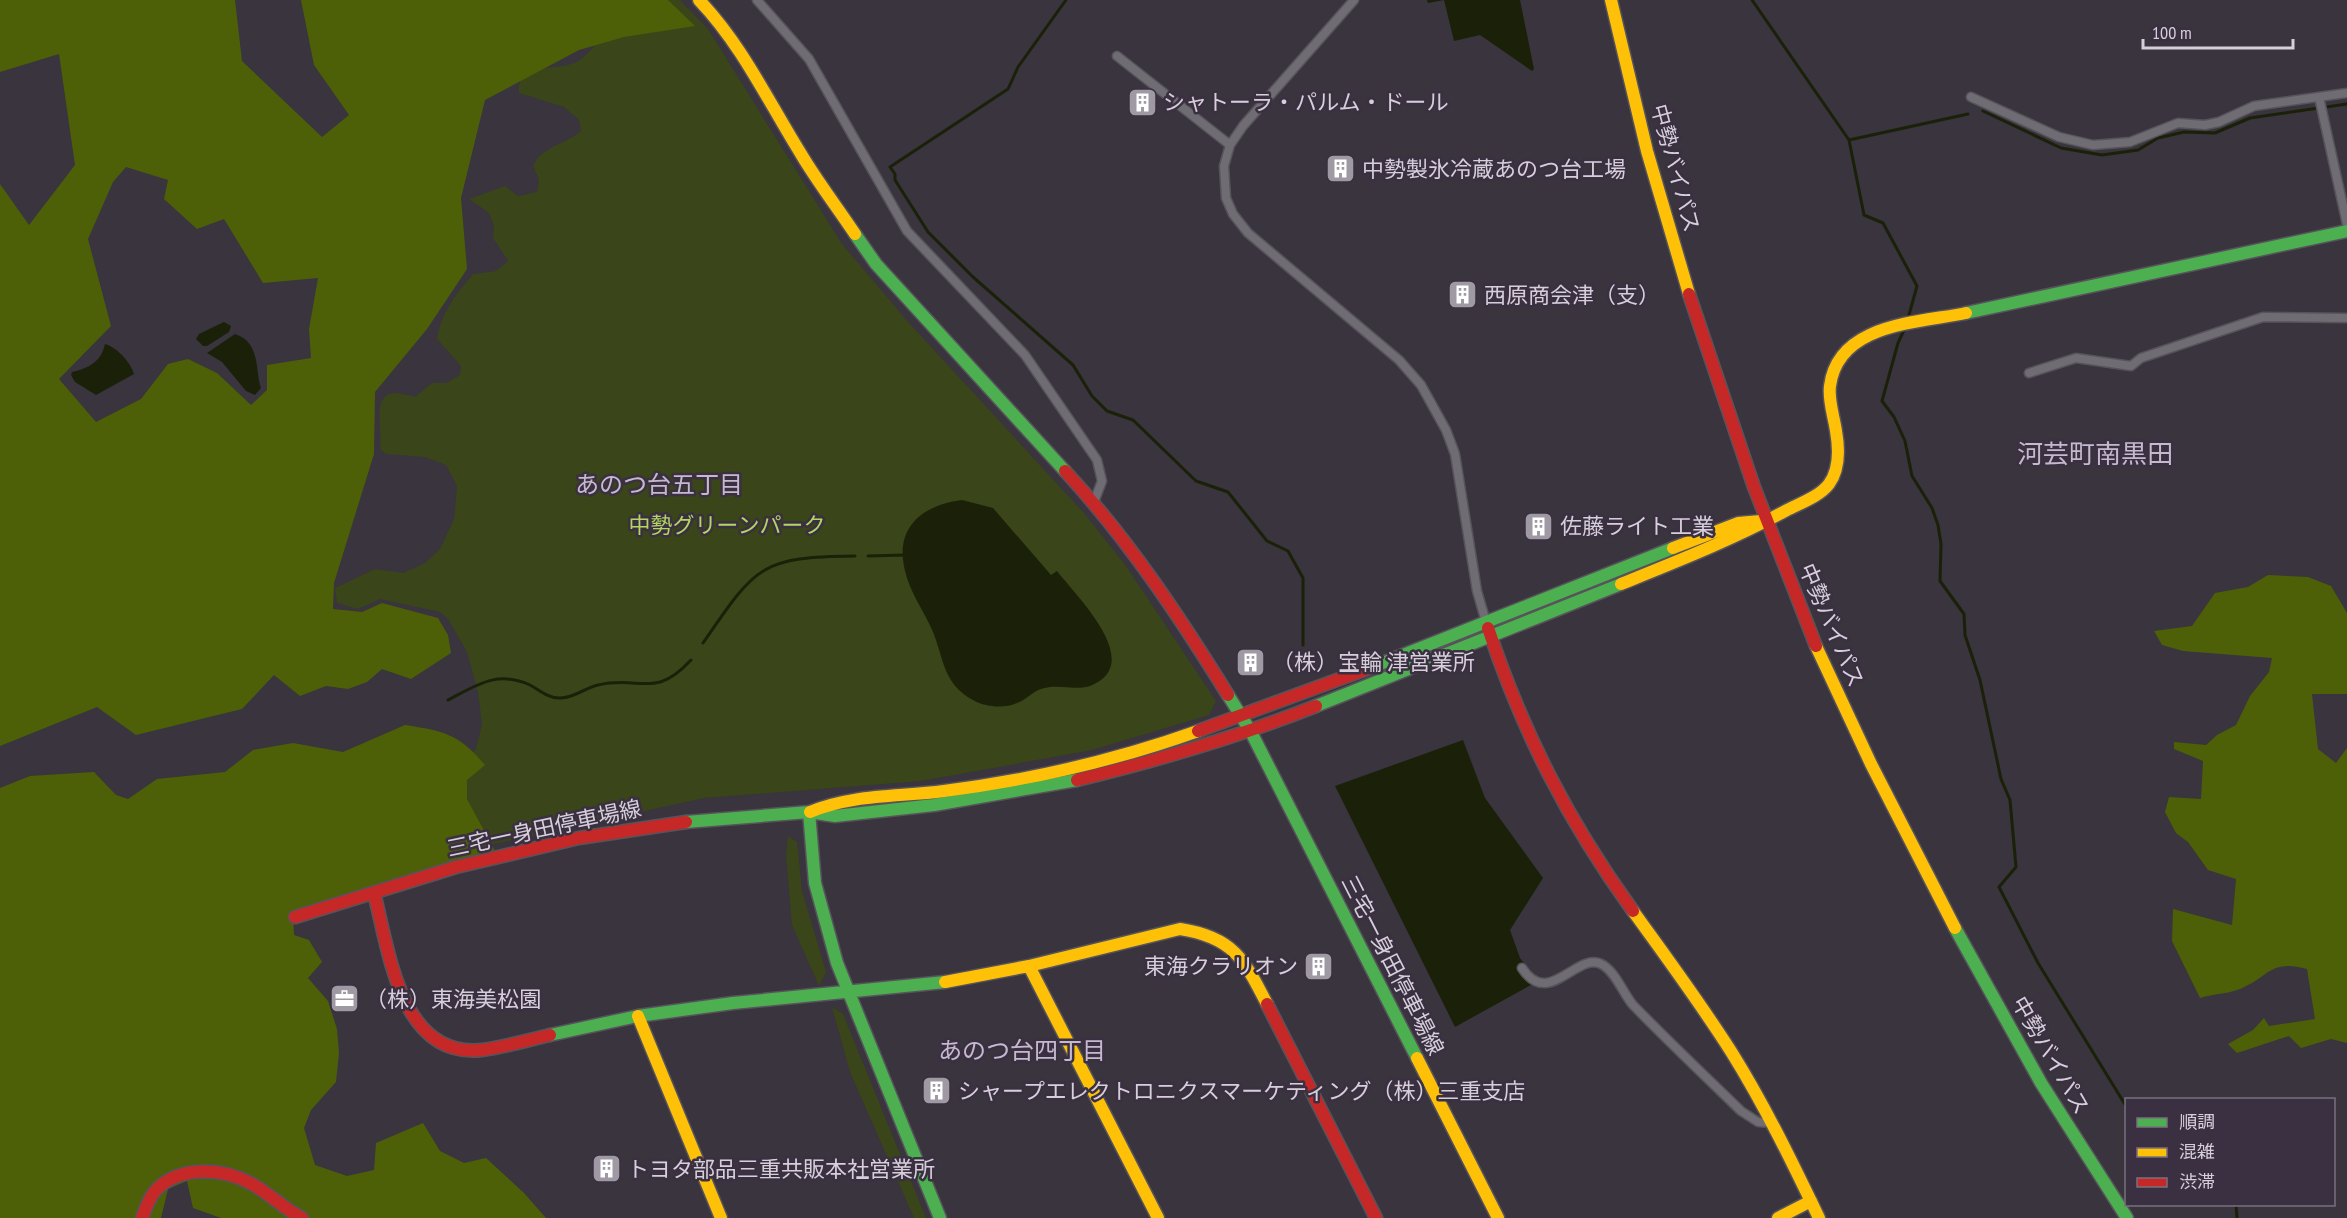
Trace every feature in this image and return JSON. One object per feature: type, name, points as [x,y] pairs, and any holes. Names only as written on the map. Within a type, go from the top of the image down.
[{"type":"main road","points":[[699,0],[718,20],[737,47],[802,156],[876,264],[1094,502],[1156,583],[1243,717],[1711,533],[1738,523],[1766,520]]},
{"type":"main road","name":"中勢バイパス","points":[[1611,0],[1660,198],[1715,375],[1791,585],[1849,715],[1917,858],[2024,1053],[2079,1145],[2127,1218]]},
{"type":"main road","points":[[1251,732],[1734,538],[1821,492],[1834,476],[1838,457],[1830,403],[1832,374],[1846,350],[1864,337],[1896,325],[1913,324],[2347,231]]},
{"type":"main road","points":[[1486,622],[1520,722],[1569,816],[1730,1050],[1773,1124],[1819,1218]]},
{"type":"main road","name":"三宅一身田停車場線","points":[[809,812],[833,802],[945,790],[1090,763],[1170,741],[1243,717],[1498,1218]]},
{"type":"main road","name":"三宅一身田停車場線","points":[[294,917],[467,864],[579,838],[706,819],[809,812],[835,816],[934,805],[1054,786],[1168,758],[1251,732]]},
{"type":"main road","points":[[809,812],[811,859],[820,910],[849,994],[940,1218]]},
{"type":"main road","points":[[374,893],[405,1005],[420,1026],[442,1042],[464,1049],[489,1049],[639,1016],[733,1004],[923,986],[1029,966],[1180,929],[1204,933],[1231,947],[1251,971],[1376,1218]]},
{"type":"main road","points":[[1029,966],[1158,1218]]},
{"type":"main road","points":[[639,1016],[721,1218]]},
{"type":"main road","points":[[142,1218],[159,1187],[184,1173],[207,1172],[226,1174],[250,1183],[276,1203],[302,1218]]},
{"type":"main road","points":[[1778,1218],[1811,1201]]},
{"type":"street","points":[[758,0],[809,59],[907,231],[1025,355],[1097,460],[1102,481],[1094,502]]},
{"type":"street","points":[[1354,0],[1243,126],[1230,145],[1224,166],[1225,189],[1229,206],[1240,225],[1399,360],[1415,376],[1438,413],[1455,454],[1478,591],[1486,622]]},
{"type":"street","points":[[1117,56],[1230,145]]},
{"type":"street","points":[[1971,97],[2059,137],[2093,145],[2130,142],[2178,123],[2205,125],[2219,122],[2244,108],[2320,99],[2347,93]]},
{"type":"street","points":[[2320,99],[2347,224]]},
{"type":"street","points":[[2029,373],[2076,358],[2131,366],[2141,358],[2263,317],[2347,318]]},
{"type":"street","points":[[1522,968],[1533,980],[1548,983],[1587,963],[1595,962],[1603,965],[1632,1004],[1741,1111],[1758,1122],[1773,1124]]},
{"type":"green space","points":[[0,0],[235,0],[242,61],[322,137],[349,115],[314,65],[301,0],[668,0],[695,26],[624,37],[579,50],[485,100],[461,198],[467,269],[427,329],[375,392],[374,454],[334,583],[333,609],[362,612],[382,603],[438,618],[448,635],[451,653],[411,679],[382,669],[367,682],[348,689],[326,686],[300,696],[274,675],[242,709],[136,735],[97,707],[0,746],[0,184],[29,225],[75,165],[59,54],[0,72]],"holes":[[[126,167],[168,180],[164,199],[197,229],[224,219],[263,283],[318,278],[309,329],[311,358],[267,365],[267,390],[251,405],[217,373],[188,359],[168,364],[141,399],[96,422],[59,379],[111,326],[88,239],[113,182]]]},
{"type":"green space","name":"中勢グリーンパーク","points":[[620,0],[680,0],[708,29],[842,244],[909,323],[1084,513],[1126,566],[1216,701],[1209,715],[1092,750],[921,781],[704,798],[476,848],[452,779],[476,749],[482,724],[478,692],[467,652],[448,619],[440,612],[380,599],[358,609],[337,603],[335,588],[375,569],[403,573],[425,563],[440,549],[454,519],[457,486],[446,465],[425,457],[386,454],[380,449],[380,406],[389,394],[400,393],[415,397],[432,383],[446,383],[460,375],[461,366],[437,339],[442,321],[455,296],[473,274],[496,271],[508,261],[493,238],[494,226],[489,213],[469,199],[505,186],[518,196],[537,192],[539,180],[533,166],[537,159],[581,131],[579,120],[564,107],[519,93],[520,83],[524,76],[532,72],[570,64],[585,56],[603,34]]},
{"type":"green space","points":[[2268,575],[2308,577],[2331,586],[2347,613],[2347,694],[2312,694],[2318,749],[2336,763],[2347,748],[2347,1043],[2331,1039],[2301,1048],[2289,1036],[2237,1053],[2228,1044],[2253,1030],[2264,1018],[2269,1026],[2315,1019],[2307,969],[2294,966],[2276,968],[2237,990],[2200,998],[2172,941],[2173,909],[2232,925],[2236,879],[2208,870],[2188,842],[2176,833],[2165,812],[2169,797],[2201,799],[2203,761],[2174,749],[2174,742],[2206,745],[2217,735],[2236,725],[2250,696],[2269,672],[2272,658],[2183,651],[2162,645],[2154,631],[2192,626],[2215,593],[2248,587]]},
{"type":"green space","points":[[405,725],[441,732],[459,740],[485,765],[467,780],[467,799],[495,851],[374,886],[293,915],[294,935],[309,940],[322,962],[308,978],[328,1001],[337,1029],[339,1053],[336,1082],[311,1110],[304,1128],[315,1165],[347,1176],[374,1170],[376,1143],[423,1123],[440,1151],[464,1163],[486,1158],[524,1193],[546,1218],[221,1218],[193,1208],[187,1181],[168,1189],[161,1218],[0,1218],[0,788],[30,776],[94,772],[116,795],[128,799],[157,779],[225,772],[253,750],[293,743],[343,752]]},
{"type":"green space","points":[[788,836],[797,842],[802,891],[826,972],[819,986],[792,925],[786,855]]},
{"type":"green space","points":[[832,1007],[843,1014],[926,1218],[914,1218],[850,1072]]},
{"type":"shaded area","points":[[1427,0],[1444,0],[1428,3]]},
{"type":"shaded area","points":[[1444,0],[1520,0],[1534,69],[1532,71],[1480,35],[1454,41]]},
{"type":"shaded area","points":[[224,322],[231,326],[229,332],[207,346],[203,346],[196,339],[199,334]]},
{"type":"shaded area","points":[[235,334],[243,338],[253,350],[261,388],[255,395],[246,391],[222,362],[207,353]]},
{"type":"shaded area","points":[[105,344],[123,356],[134,374],[96,395],[75,382],[71,375],[72,372],[89,366],[97,360]]},
{"type":"shaded area","points":[[962,500],[993,508],[1051,575],[1057,571],[1078,596],[1102,630],[1110,647],[1112,662],[1106,676],[1085,687],[1047,687],[1020,702],[1001,707],[989,706],[963,694],[950,679],[933,632],[907,578],[903,562],[903,547],[912,524],[921,515],[932,508]]},
{"type":"shaded area","points":[[1463,740],[1485,798],[1543,878],[1510,930],[1520,958],[1538,981],[1455,1027],[1335,786]]},
{"type":"waterway","points":[[1066,0],[1018,67],[1008,89],[890,167],[895,174],[895,180],[928,232],[973,277],[1073,365],[1092,396],[1107,411],[1133,420],[1196,481],[1228,492],[1267,541],[1288,551],[1303,578],[1303,645]]},
{"type":"waterway","points":[[1752,0],[1849,140],[1864,215],[1883,223],[1917,286],[1907,322]]},
{"type":"waterway","points":[[1983,111],[2061,148],[2102,155],[2138,150],[2158,138],[2184,132],[2215,133],[2250,118],[2347,104]]},
{"type":"waterway","points":[[1849,140],[1968,114]]},
{"type":"waterway","points":[[1905,328],[1898,343],[1882,401],[1894,417],[1905,441],[1912,476],[1932,508],[1938,525],[1941,544],[1940,581],[1964,614],[1965,635],[1980,680],[2001,779],[2010,800],[2016,867],[1999,887],[2038,963],[2125,1104]]},
{"type":"waterway","points":[[868,556],[905,555]]},
{"type":"waterway","points":[[703,643],[736,597],[763,571],[799,559],[855,556]]},
{"type":"waterway","points":[[448,700],[478,685],[497,679],[518,681],[555,698],[569,697],[598,685],[625,682],[657,683],[678,672],[691,660]]},
{"type":"waterway","points":[[2236,1206],[2237,1218]]},
{"type":"traffic: fast","points":[[1966,313],[2347,231]]},
{"type":"traffic: fast","points":[[855,234],[876,264],[1065,471]]},
{"type":"traffic: fast","points":[[1375,666],[1673,548]]},
{"type":"traffic: fast","points":[[1316,706],[1621,584]]},
{"type":"traffic: fast","points":[[1228,695],[1251,732],[1417,1058]]},
{"type":"traffic: fast","points":[[686,822],[809,812],[835,816],[934,805],[1077,780]]},
{"type":"traffic: fast","points":[[809,812],[815,883],[837,963],[940,1218]]},
{"type":"traffic: fast","points":[[1955,928],[2041,1083],[2127,1218]]},
{"type":"traffic: fast","points":[[550,1035],[638,1016],[733,1003],[945,982]]},
{"type":"traffic: slow","points":[[699,0],[714,17],[754,74],[807,164],[855,234]]},
{"type":"traffic: slow","points":[[1611,0],[1647,151],[1689,294]]},
{"type":"traffic: slow","points":[[1621,584],[1747,531],[1821,492],[1833,478],[1838,458],[1838,444],[1830,403],[1830,386],[1836,365],[1848,349],[1864,338],[1883,330],[1966,313]]},
{"type":"traffic: slow","points":[[1673,548],[1738,523],[1761,521]]},
{"type":"traffic: slow","points":[[1816,646],[1871,764],[1955,928]]},
{"type":"traffic: slow","points":[[810,812],[859,799],[944,791],[1041,775],[1105,760],[1198,731]]},
{"type":"traffic: slow","points":[[1633,911],[1732,1053],[1767,1114],[1819,1218]]},
{"type":"traffic: slow","points":[[945,982],[1029,966],[1180,929],[1198,933],[1225,944],[1251,974],[1267,1004]]},
{"type":"traffic: slow","points":[[1029,966],[1158,1218]]},
{"type":"traffic: slow","points":[[638,1016],[721,1218]]},
{"type":"traffic: slow","points":[[1417,1058],[1498,1218]]},
{"type":"traffic: slow","points":[[1778,1218],[1811,1201]]},
{"type":"traffic: jam","points":[[1689,294],[1754,487],[1816,646]]},
{"type":"traffic: jam","points":[[1065,471],[1152,579],[1228,695]]},
{"type":"traffic: jam","points":[[1488,628],[1516,704],[1549,775],[1588,844],[1633,911]]},
{"type":"traffic: jam","points":[[1198,731],[1375,666]]},
{"type":"traffic: jam","points":[[1077,780],[1198,747],[1316,706]]},
{"type":"traffic: jam","points":[[295,917],[456,867],[579,838],[686,822]]},
{"type":"traffic: jam","points":[[374,893],[393,970],[403,996],[416,1019],[433,1037],[454,1048],[482,1050],[550,1035]]},
{"type":"traffic: jam","points":[[1267,1004],[1376,1218]]},
{"type":"traffic: jam","points":[[142,1218],[152,1196],[167,1181],[178,1176],[203,1171],[241,1179],[259,1188],[302,1218]]},
{"type":"place","name":"シャトーラ・パルム・ドール","points":[[1142,102]]},
{"type":"place","name":"中勢製氷冷蔵あのつ台工場","points":[[1341,169]]},
{"type":"place","name":"西原商会津（支）","points":[[1463,295]]},
{"type":"place","name":"佐藤ライト工業","points":[[1539,526]]},
{"type":"place","name":"（株）宝輪 津営業所","points":[[1251,662]]},
{"type":"place","name":"東海クラリオン","points":[[1319,966]]},
{"type":"place","name":"（株）東海美松園","points":[[344,999]]},
{"type":"place","name":"シャープエレクトロニクスマーケティング（株）三重支店","points":[[937,1091]]},
{"type":"place","name":"トヨタ部品三重共販本社営業所","points":[[606,1169]]},
{"type":"district","name":"河芸町南黒田","points":[[2095,454]]},
{"type":"district","name":"あのつ台五丁目","points":[[659,485]]},
{"type":"district","name":"あのつ台四丁目","points":[[1022,1051]]}]
